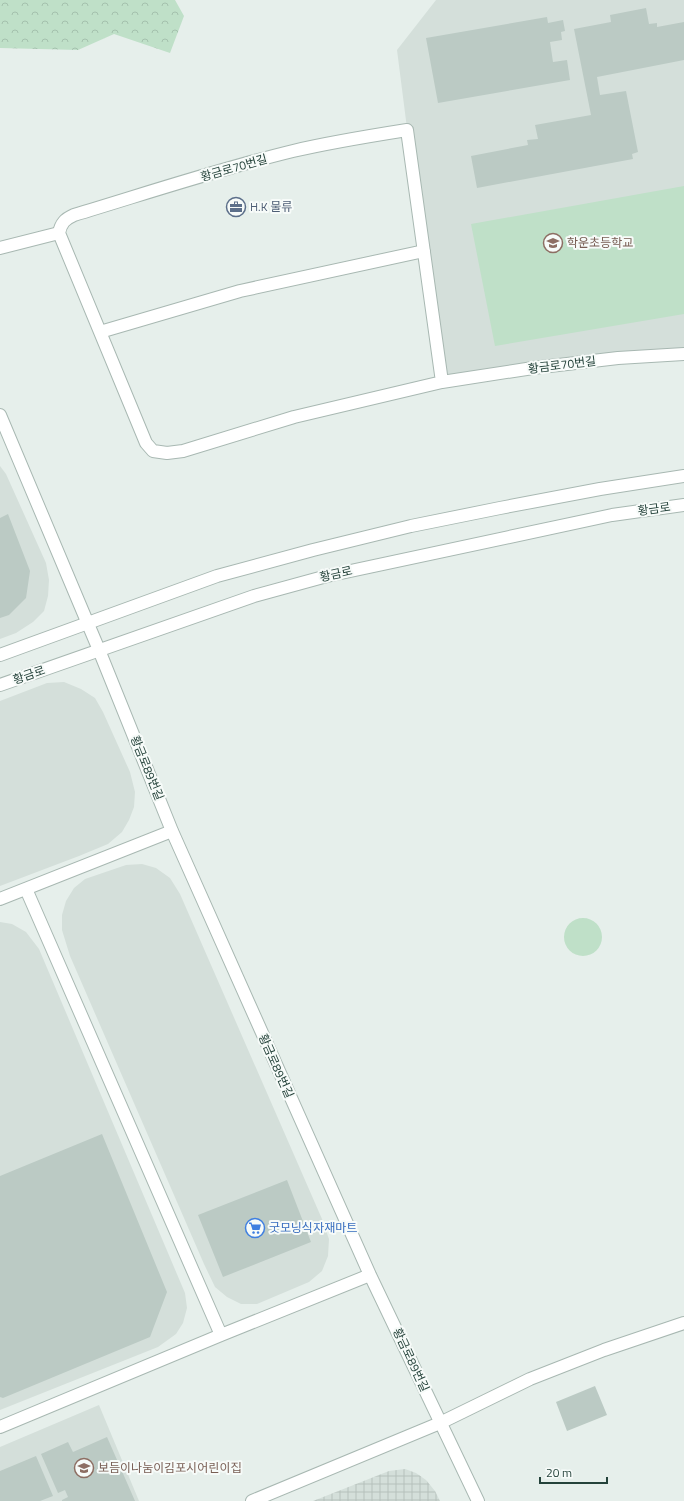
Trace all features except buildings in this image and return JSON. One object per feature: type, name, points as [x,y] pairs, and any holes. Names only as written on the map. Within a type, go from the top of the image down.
[{"type":"street","name":"황금로70번길","points":[[442,382],[407,130],[294,151],[232,168],[74,215],[65,219],[61,225],[59,233],[146,443],[153,451],[167,453],[183,451],[294,417],[442,382],[533,368],[618,358],[684,354]]},
{"type":"street","points":[[0,248],[59,233]]},
{"type":"street","points":[[100,332],[240,291],[424,251]]},
{"type":"street","points":[[0,415],[87,624]]},
{"type":"street","points":[[0,655],[217,576],[313,550],[411,526],[500,508],[600,489],[684,476]]},
{"type":"street","name":"황금로","points":[[0,685],[254,596],[327,576],[612,515],[684,505]]},
{"type":"street","name":"황금로89번길","points":[[87,624],[172,830],[263,1037],[370,1275],[478,1501]]},
{"type":"street","points":[[0,899],[172,830]]},
{"type":"street","points":[[26,889],[221,1335]]},
{"type":"street","points":[[0,1427],[370,1275]]},
{"type":"street","points":[[252,1501],[440,1423],[530,1379],[604,1350],[684,1323]]},
{"type":"shaded area","name":"학운초등학교","points":[[436,0],[684,0],[684,354],[439,379],[397,50]]},
{"type":"shaded area","points":[[0,466],[6,474],[46,563],[49,580],[48,596],[44,611],[33,622],[16,633],[0,639]]},
{"type":"shaded area","points":[[64,682],[81,689],[95,698],[103,712],[130,772],[135,792],[134,807],[122,832],[108,844],[0,886],[0,701],[47,683]]},
{"type":"shaded area","points":[[142,864],[156,868],[170,878],[180,894],[322,1219],[329,1239],[328,1256],[322,1271],[309,1282],[257,1304],[241,1304],[227,1297],[215,1287],[70,956],[62,930],[62,915],[66,901],[74,888],[85,879],[126,865]]},
{"type":"shaded area","points":[[0,922],[12,924],[26,932],[39,949],[185,1293],[187,1308],[183,1323],[176,1334],[158,1347],[0,1410]]},
{"type":"shaded area","name":"보듬이나눔이김포시어린이집","points":[[99,1405],[139,1501],[0,1501],[0,1447]]},
{"type":"shaded area","points":[[405,1469],[416,1473],[426,1480],[435,1491],[440,1501],[313,1501],[389,1471]]},
{"type":"green space","points":[[0,0],[175,0],[184,16],[170,53],[114,34],[78,50],[0,48]]},
{"type":"green space","points":[[684,186],[684,314],[495,346],[471,224]]},
{"type":"green space","points":[[579,918],[587,918],[597,923],[601,930],[601,944],[597,951],[587,956],[579,956],[569,951],[567,948],[564,941],[564,933],[569,923],[572,921]]},
{"type":"place","name":"H.K 물류","points":[[236,207]]},
{"type":"place","name":"학운초등학교","points":[[553,243]]},
{"type":"place","name":"굿모닝식자재마트","points":[[255,1228]]},
{"type":"place","name":"보듬이나눔이김포시어린이집","points":[[84,1468]]}]
